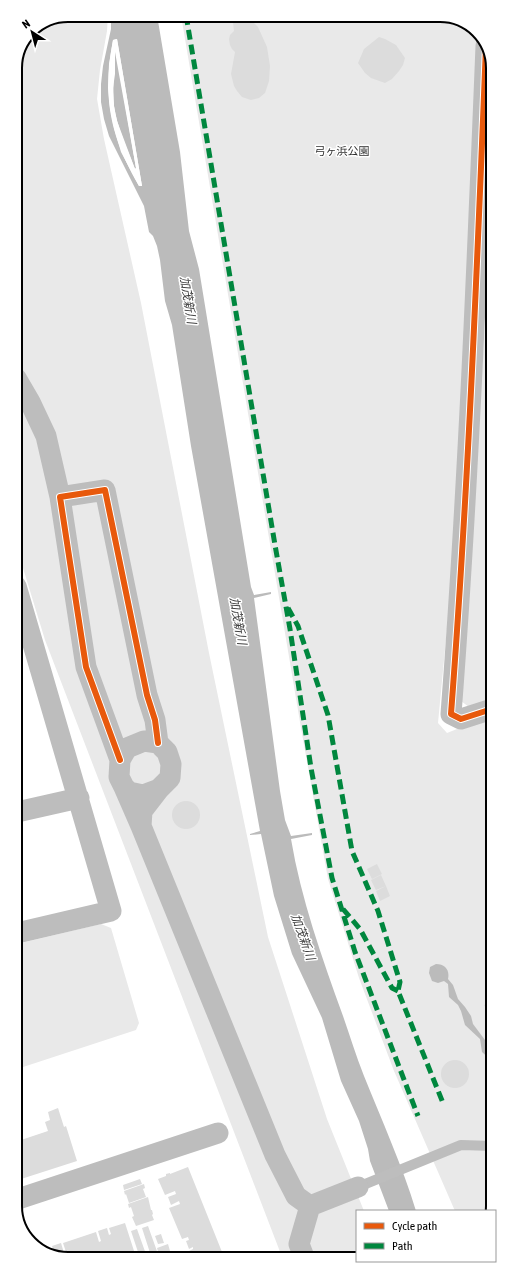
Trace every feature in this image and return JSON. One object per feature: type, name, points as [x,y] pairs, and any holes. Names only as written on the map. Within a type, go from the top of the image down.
[{"type":"street","points":[[485,59],[472,371],[458,620],[450,714],[461,720],[486,711]]},
{"type":"street","points":[[22,388],[46,436],[60,497],[86,667],[120,760],[119,777],[141,826],[275,1155],[296,1196],[310,1206]]},
{"type":"street","points":[[60,497],[105,490],[146,695],[155,720],[158,743]]},
{"type":"street","points":[[22,606],[111,911],[22,932]]},
{"type":"street","points":[[120,760],[127,748],[144,741],[158,743],[168,752],[171,764],[170,778],[159,789],[142,811],[141,826]]},
{"type":"street","points":[[124,787],[129,792],[143,795],[159,789]]},
{"type":"street","points":[[22,811],[79,798]]},
{"type":"street","points":[[22,1198],[218,1133]]},
{"type":"street","points":[[310,1206],[358,1187]]},
{"type":"street","points":[[302,1252],[298,1244],[310,1206]]},
{"type":"lane","points":[[358,1187],[461,1145],[486,1146]]},
{"type":"green space","points":[[108,22],[97,99],[104,139],[141,303],[209,653],[268,937],[327,1119],[364,1210],[356,1210],[356,1252],[280,1252],[45,640],[22,565],[22,65],[30,43],[43,30],[59,23]]},
{"type":"green space","name":"弓ヶ浜公園","points":[[182,22],[449,23],[463,28],[478,43],[480,46],[482,74],[453,565],[438,723],[447,733],[486,717],[486,1210],[455,1210],[394,1071],[359,978],[328,879],[301,728]]},
{"type":"green space","points":[[486,307],[486,705],[473,710],[457,698]]},
{"type":"green space","points":[[101,924],[111,928],[139,1023],[136,1030],[22,1067],[22,943]]},
{"type":"water","name":"加茂新川","points":[[111,22],[158,22],[180,152],[189,231],[199,269],[251,587],[254,595],[271,592],[271,594],[254,598],[285,820],[291,836],[312,833],[312,835],[291,839],[306,906],[358,1061],[398,1160],[416,1210],[389,1210],[370,1161],[368,1149],[359,1121],[341,1081],[322,1018],[292,954],[274,896],[261,834],[250,835],[260,831],[191,446],[172,325],[165,301],[160,260],[157,246],[153,236],[149,232],[144,206],[109,136],[104,119],[101,102],[103,66],[111,29]],"holes":[[[117,39],[142,186],[139,186],[121,150],[111,116],[108,80],[113,40]]]},
{"type":"water","points":[[115,52],[135,169],[115,114],[113,86]]},
{"type":"water","points":[[436,964],[442,965],[446,968],[448,979],[453,985],[458,999],[471,1016],[473,1024],[485,1040],[486,1056],[482,1052],[480,1039],[465,1025],[458,1005],[449,997],[448,984],[444,981],[438,983],[432,981],[429,973],[430,967]]},
{"type":"pier","points":[[117,39],[142,186],[139,186],[121,152],[110,108],[108,88],[109,64],[113,40]],"holes":[[[115,41],[117,51],[115,50],[113,52]],[[113,52],[113,74],[111,88],[115,121],[133,169],[135,171],[137,169],[140,184],[123,152],[115,127],[111,107],[110,88]],[[116,52],[135,169],[117,121],[113,88]]]},
{"type":"building","points":[[233,22],[253,22],[258,27],[267,47],[270,66],[269,81],[265,93],[259,98],[251,100],[242,97],[234,86],[231,74],[235,52],[230,45],[229,39],[230,35],[234,31]]},
{"type":"building","points":[[379,37],[396,45],[405,58],[399,71],[392,79],[385,83],[371,78],[365,73],[358,63],[364,49]]},
{"type":"building","points":[[186,801],[196,805],[200,815],[196,825],[186,829],[176,825],[172,815],[176,805]]},
{"type":"building","points":[[377,864],[382,874],[372,879],[367,869]]},
{"type":"building","points":[[381,875],[386,886],[376,890],[371,880]]},
{"type":"building","points":[[386,886],[390,896],[380,901],[376,891]]},
{"type":"building","points":[[455,1060],[465,1064],[469,1074],[465,1084],[455,1088],[445,1084],[441,1074],[445,1064]]},
{"type":"building","points":[[58,1108],[64,1127],[66,1126],[77,1161],[22,1179],[22,1140],[48,1131],[45,1122],[50,1120],[48,1112]]},
{"type":"building","points":[[188,1167],[222,1252],[187,1252],[193,1249],[193,1247],[189,1249],[186,1241],[189,1240],[188,1237],[182,1239],[169,1208],[180,1204],[179,1201],[171,1205],[168,1197],[176,1194],[175,1191],[165,1195],[158,1179],[166,1176],[166,1174],[170,1174]]},
{"type":"building","points":[[140,1179],[142,1184],[124,1190],[123,1185]]},
{"type":"building","points":[[144,1184],[145,1188],[143,1189],[146,1197],[129,1203],[124,1191]]},
{"type":"building","points":[[148,1197],[154,1220],[136,1226],[132,1217],[134,1216],[131,1207],[129,1208],[128,1204]]},
{"type":"building","points":[[125,1223],[134,1252],[66,1252],[63,1243],[96,1232],[99,1242],[101,1241],[98,1231],[107,1228],[109,1235],[111,1234],[109,1228]]},
{"type":"building","points":[[148,1226],[157,1252],[150,1252],[142,1228]]},
{"type":"building","points":[[137,1229],[145,1252],[138,1252],[131,1231]]},
{"type":"building","points":[[161,1234],[164,1243],[158,1244],[155,1236]]},
{"type":"building","points":[[61,1243],[64,1252],[53,1250],[52,1246]]},
{"type":"building","points":[[168,1244],[170,1251],[158,1252],[157,1248]]},
{"type":"marked path","points":[[187,22],[290,629],[311,768],[332,878],[355,952],[418,1116]]},
{"type":"marked path","points":[[288,608],[298,626],[328,715],[352,851],[378,911],[400,982],[398,991],[443,1103]]},
{"type":"marked path","points":[[343,909],[360,929],[392,988],[398,991]]},
{"type":"cycle path","points":[[485,59],[467,464],[451,714],[461,719],[486,711]]},
{"type":"cycle path","points":[[120,760],[86,667],[60,497],[105,490],[147,695],[155,720],[158,743]]}]
